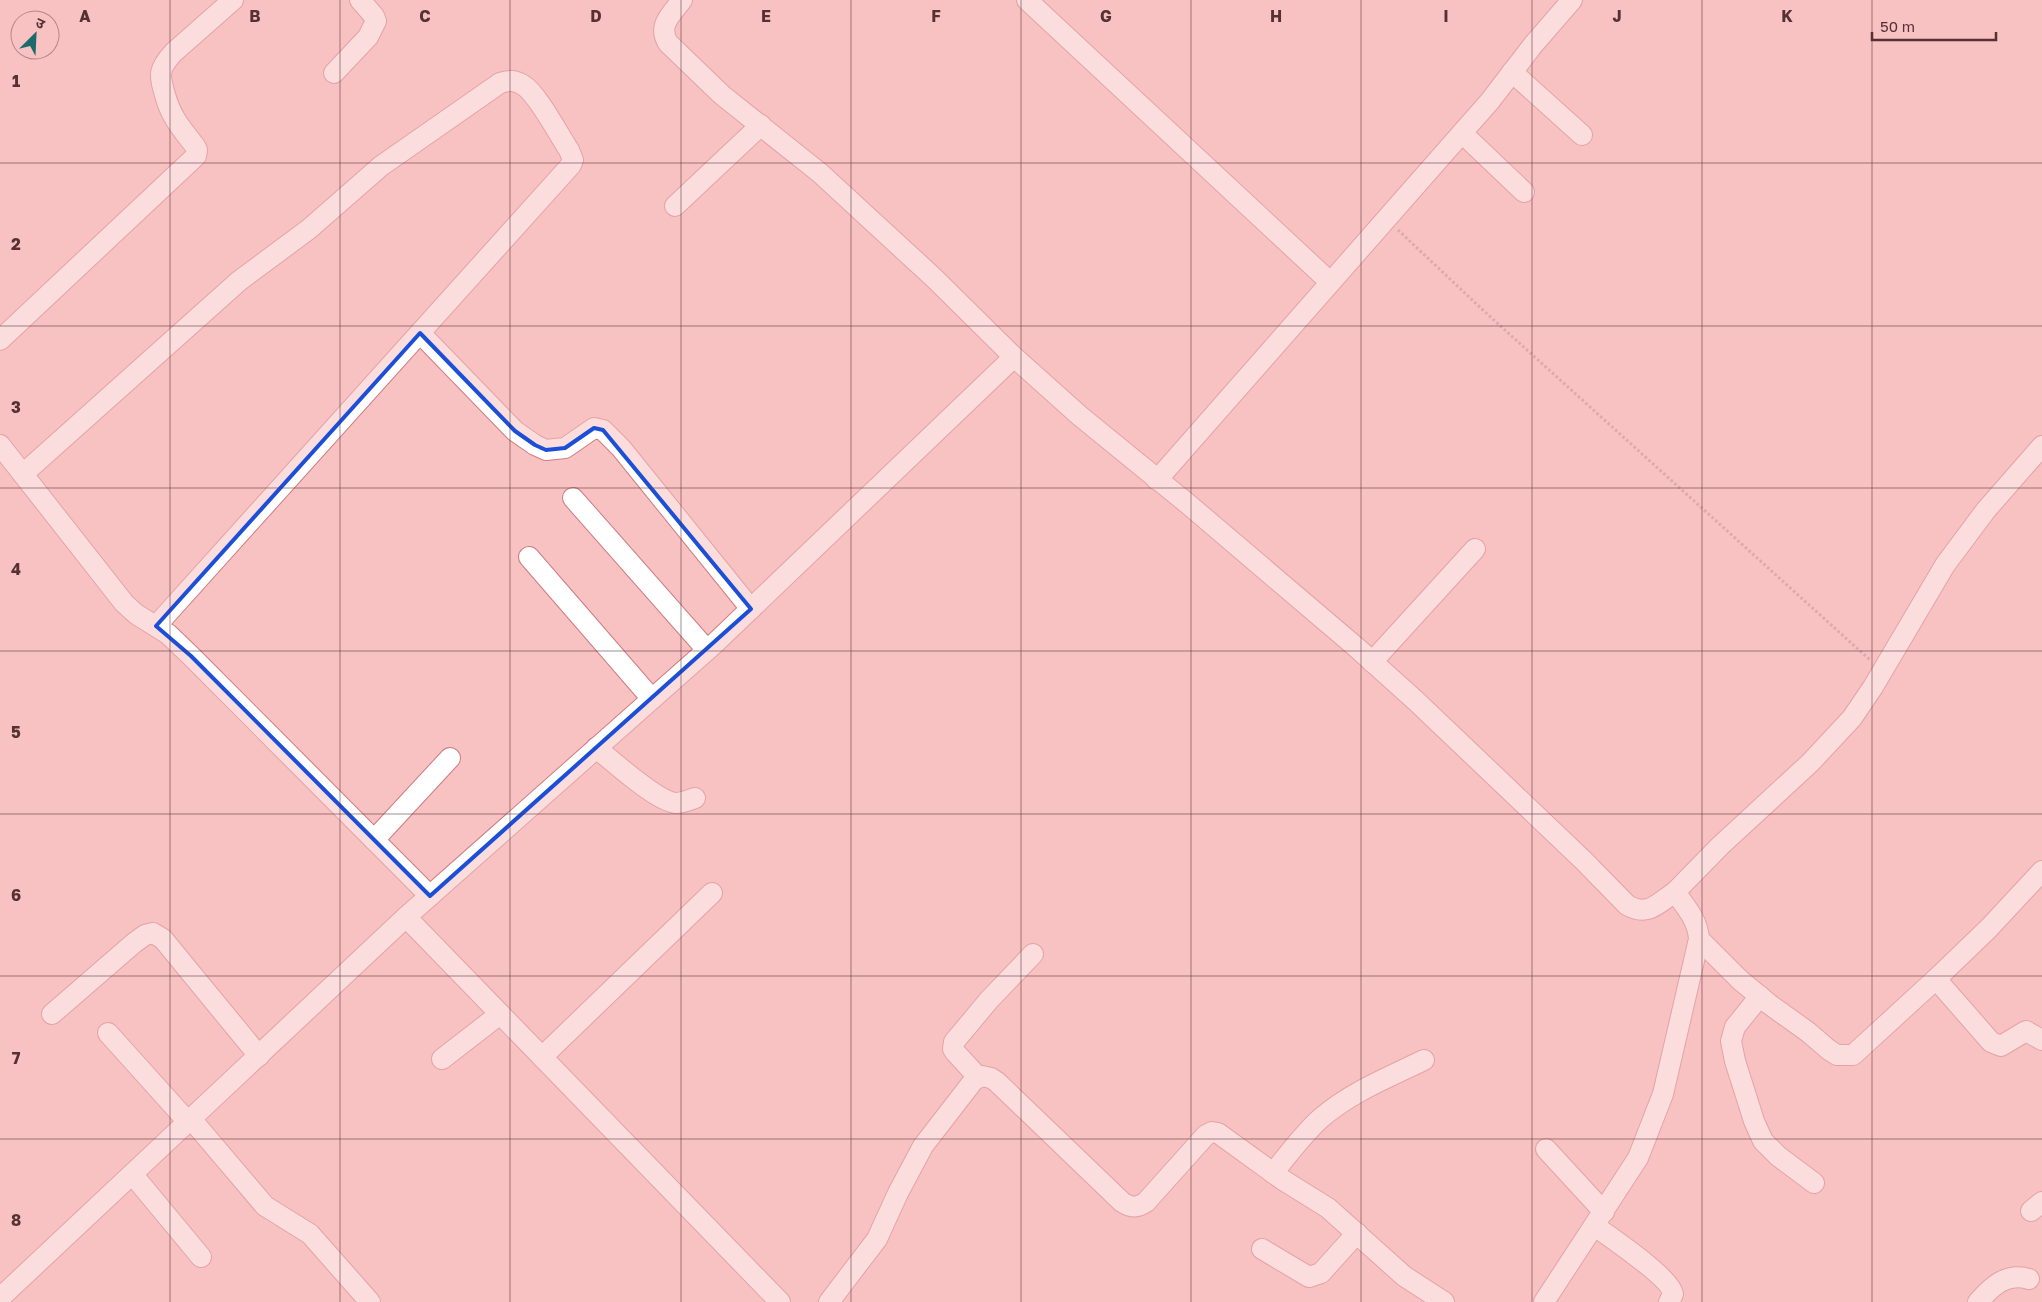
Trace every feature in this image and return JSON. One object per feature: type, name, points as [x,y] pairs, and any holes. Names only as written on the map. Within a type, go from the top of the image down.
[{"type":"street","points":[[0,340],[196,156],[197,150],[195,146],[170,111],[161,82],[161,69],[174,52],[233,0]]},
{"type":"street","points":[[334,73],[368,37],[376,21],[360,0]]},
{"type":"street","points":[[682,0],[665,23],[663,29],[664,36],[668,43],[722,95],[820,173],[934,278],[1014,357],[1080,416],[1372,662],[1489,770],[1627,905],[1637,910],[1650,909],[1675,892],[1720,846],[1810,763],[1852,718],[1956,550],[1986,510],[2040,452]]},
{"type":"street","points":[[1027,0],[1330,282]]},
{"type":"street","points":[[1158,480],[1462,133],[1572,0]]},
{"type":"street","points":[[1512,72],[1582,135]]},
{"type":"street","points":[[23,474],[240,281],[309,230],[381,166],[500,83],[508,80],[515,81],[529,90],[569,150],[573,160],[566,172],[156,626]]},
{"type":"street","points":[[676,206],[761,125]]},
{"type":"street","points":[[1462,133],[1524,192]]},
{"type":"street","points":[[420,333],[515,431],[535,445],[546,450],[565,448],[594,428],[603,430],[621,448],[751,609]]},
{"type":"street","points":[[8,1297],[133,1175],[406,917],[707,650],[1014,357]]},
{"type":"street","points":[[0,445],[124,603],[136,614],[168,634],[191,656],[430,896]]},
{"type":"street","points":[[573,498],[707,650]]},
{"type":"street","points":[[1372,662],[1475,549]]},
{"type":"street","points":[[529,557],[652,699]]},
{"type":"street","points":[[596,748],[641,784],[667,801],[676,803],[694,798]]},
{"type":"street","points":[[374,840],[450,758]]},
{"type":"street","points":[[1699,939],[1740,980],[1830,1050],[1846,1056],[1853,1055],[1861,1050],[1936,979],[2042,871]]},
{"type":"street","points":[[1544,1302],[1600,1219],[1638,1158],[1663,1094],[1699,939],[1699,929],[1694,919],[1675,892]]},
{"type":"street","points":[[542,1057],[712,893]]},
{"type":"street","points":[[406,917],[780,1302]]},
{"type":"street","points":[[52,1014],[134,943],[145,935],[153,934],[163,939],[260,1056]]},
{"type":"street","points":[[978,1077],[955,1052],[953,1049],[954,1042],[989,1000],[1033,954]]},
{"type":"street","points":[[1936,979],[1991,1042],[2001,1046],[2026,1031],[2042,1040]]},
{"type":"street","points":[[1760,996],[1735,1027],[1731,1041],[1736,1061],[1754,1121],[1763,1141],[1778,1156],[1814,1183]]},
{"type":"street","points":[[442,1059],[500,1014]]},
{"type":"street","points":[[108,1033],[190,1121],[265,1206],[310,1234],[370,1302]]},
{"type":"street","points":[[1273,1173],[1320,1119],[1341,1103],[1362,1090],[1424,1060]]},
{"type":"street","points":[[828,1302],[877,1239],[898,1193],[923,1146],[978,1077],[987,1076],[997,1082],[1128,1206],[1140,1207],[1146,1202],[1206,1135],[1212,1132],[1225,1136],[1273,1173],[1328,1208],[1404,1276],[1439,1301]]},
{"type":"street","points":[[1546,1149],[1600,1219],[1669,1285],[1673,1294],[1669,1302]]},
{"type":"street","points":[[133,1175],[201,1257]]},
{"type":"street","points":[[1262,1249],[1309,1277],[1321,1273],[1356,1233]]},
{"type":"street","points":[[1978,1302],[1989,1290],[2009,1277],[2020,1276],[2029,1279]]},
{"type":"path","points":[[1387,219],[1485,312],[1882,671]]},
{"type":"highlighted area","points":[[420,333],[515,431],[535,445],[546,450],[565,448],[594,428],[603,430],[751,609],[430,896],[191,656],[156,626]]}]
